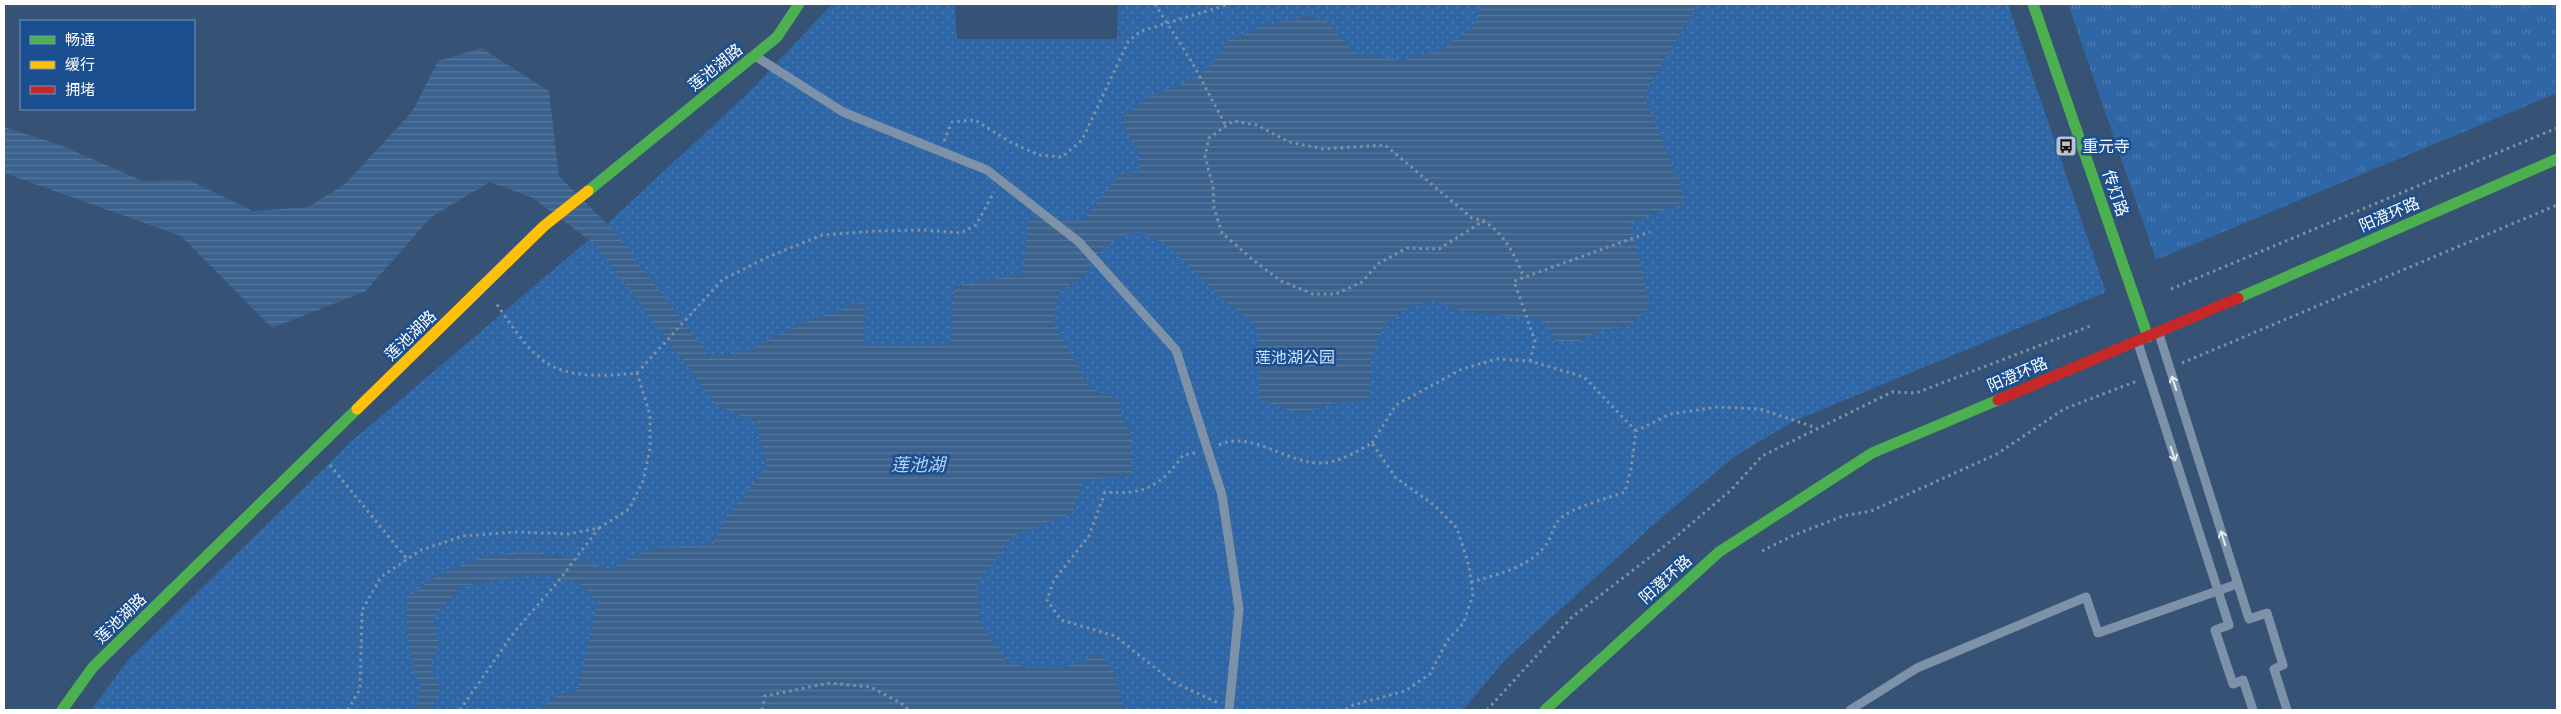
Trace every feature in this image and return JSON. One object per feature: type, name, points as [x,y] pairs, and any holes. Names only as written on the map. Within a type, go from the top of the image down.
[{"type":"street","name":"莲池湖路","points":[[62,710],[93,667],[544,226],[778,37],[799,4]]},
{"type":"street","name":"传灯路","points":[[2033,4],[2153,334]]},
{"type":"street","name":"阳澄环路","points":[[1545,710],[1719,552],[1872,453],[2137,341],[2557,159]]},
{"type":"lane","points":[[754,56],[844,112],[987,170],[1079,242],[1176,350],[1222,495],[1238,609],[1229,709]]},
{"type":"lane","points":[[2153,334],[2169,368],[2249,619],[2267,613],[2283,665],[2274,668],[2287,710]]},
{"type":"lane","points":[[2137,341],[2229,625],[2215,630],[2233,684],[2243,680],[2253,710]]},
{"type":"lane","points":[[1850,710],[1918,668],[2086,597],[2098,633],[2237,584]]},
{"type":"path","points":[[1155,4],[1194,64],[1226,126]]},
{"type":"path","points":[[940,151],[952,122],[976,120],[1010,142],[1039,155],[1062,157],[1082,140],[1128,42],[1141,31],[1230,4]]},
{"type":"path","points":[[1485,220],[1439,249],[1407,248],[1379,263],[1362,282],[1336,294],[1313,294],[1281,281],[1222,233],[1214,208],[1213,186],[1205,156],[1209,138],[1233,121],[1257,126],[1289,142],[1324,149],[1385,145],[1472,218],[1485,220],[1513,249],[1524,278]]},
{"type":"path","points":[[2172,289],[2557,128]]},
{"type":"path","points":[[484,285],[516,331],[544,362],[575,374],[606,377],[637,373],[722,280],[768,257],[822,235],[925,230],[961,233],[976,225],[1001,181]]},
{"type":"path","points":[[2169,368],[2557,205]]},
{"type":"path","points":[[1530,361],[1535,341],[1514,281],[1650,232]]},
{"type":"path","points":[[1487,710],[1572,617],[1670,541],[1724,496],[1762,456],[1892,392],[1916,393],[2093,325]]},
{"type":"path","points":[[1229,709],[1173,682],[1115,636],[1061,620],[1048,600],[1054,580],[1089,536],[1105,492],[1126,494],[1153,486],[1169,475],[1183,455],[1208,450],[1231,439],[1261,446],[1290,458],[1323,463],[1352,455],[1372,443],[1396,405],[1462,369],[1497,359],[1530,361],[1584,377],[1636,431]]},
{"type":"path","points":[[348,710],[360,690],[362,610],[381,577],[421,550],[463,536],[516,532],[569,534],[599,528],[629,509],[643,481],[650,449],[650,416],[637,373]]},
{"type":"path","points":[[1756,555],[1843,516],[1871,511],[1998,454],[2064,409],[2148,376]]},
{"type":"path","points":[[1636,431],[1670,414],[1717,407],[1760,409],[1817,428]]},
{"type":"path","points":[[1471,582],[1495,576],[1529,562],[1547,542],[1559,520],[1583,506],[1625,492],[1631,469],[1636,431]]},
{"type":"path","points":[[1344,710],[1353,705],[1404,691],[1430,674],[1447,641],[1463,624],[1473,594],[1469,566],[1458,528],[1434,505],[1396,478],[1372,443]]},
{"type":"path","points":[[317,449],[407,559]]},
{"type":"path","points":[[460,710],[515,631],[556,584],[599,528]]},
{"type":"path","points":[[762,710],[765,696],[830,683],[871,687],[906,706],[908,710]]},
{"type":"green space","name":"莲池湖公园","points":[[832,4],[955,4],[957,39],[1117,39],[1118,4],[2008,4],[2106,292],[1792,422],[1734,457],[1652,526],[1505,660],[1463,710],[91,710],[128,660],[353,440],[607,224],[749,92]]},
{"type":"green space","points":[[2068,4],[2557,4],[2557,93],[2156,260]]},
{"type":"water","name":"莲池湖","points":[[1483,4],[1694,4],[1695,8],[1644,95],[1686,201],[1631,223],[1650,307],[1628,326],[1601,330],[1580,341],[1556,342],[1543,319],[1465,312],[1434,301],[1411,306],[1384,325],[1372,354],[1368,402],[1339,402],[1299,414],[1260,400],[1257,326],[1224,300],[1166,244],[1138,231],[1117,238],[1101,249],[1087,273],[1060,291],[1052,321],[1090,388],[1119,400],[1121,415],[1132,438],[1131,476],[1084,480],[1072,513],[1013,536],[977,585],[980,622],[1006,661],[1029,668],[1066,667],[1101,654],[1113,669],[1124,708],[1127,710],[537,710],[559,694],[577,692],[597,603],[583,585],[554,577],[532,575],[461,586],[433,617],[439,642],[430,668],[440,688],[432,710],[415,710],[421,686],[413,667],[406,625],[408,597],[443,573],[486,557],[526,553],[546,554],[567,557],[610,569],[650,548],[713,544],[727,514],[745,496],[767,465],[755,421],[717,406],[596,245],[533,198],[490,182],[431,217],[366,291],[272,328],[181,236],[4,173],[4,127],[60,145],[143,181],[189,180],[253,211],[308,207],[345,184],[412,112],[438,61],[481,48],[549,91],[559,176],[613,230],[710,357],[747,351],[797,325],[865,301],[864,345],[950,346],[954,286],[1021,274],[1030,218],[1083,221],[1118,175],[1139,171],[1139,154],[1121,119],[1144,99],[1188,82],[1212,64],[1227,41],[1266,26],[1305,16],[1325,20],[1356,53],[1404,61],[1443,49],[1474,26]]},
{"type":"traffic: fast","points":[[588,191],[777,37],[799,4]]},
{"type":"traffic: fast","points":[[2033,4],[2148,337]]},
{"type":"traffic: fast","points":[[2238,298],[2557,159]]},
{"type":"traffic: fast","points":[[1545,710],[1719,552],[1872,453],[1998,400]]},
{"type":"traffic: fast","points":[[62,710],[93,667],[357,409]]},
{"type":"traffic: slow","points":[[357,409],[544,226],[588,191]]},
{"type":"traffic: jam","points":[[1998,400],[2238,298]]},
{"type":"place","name":"重元寺","points":[[2066,146]]}]
